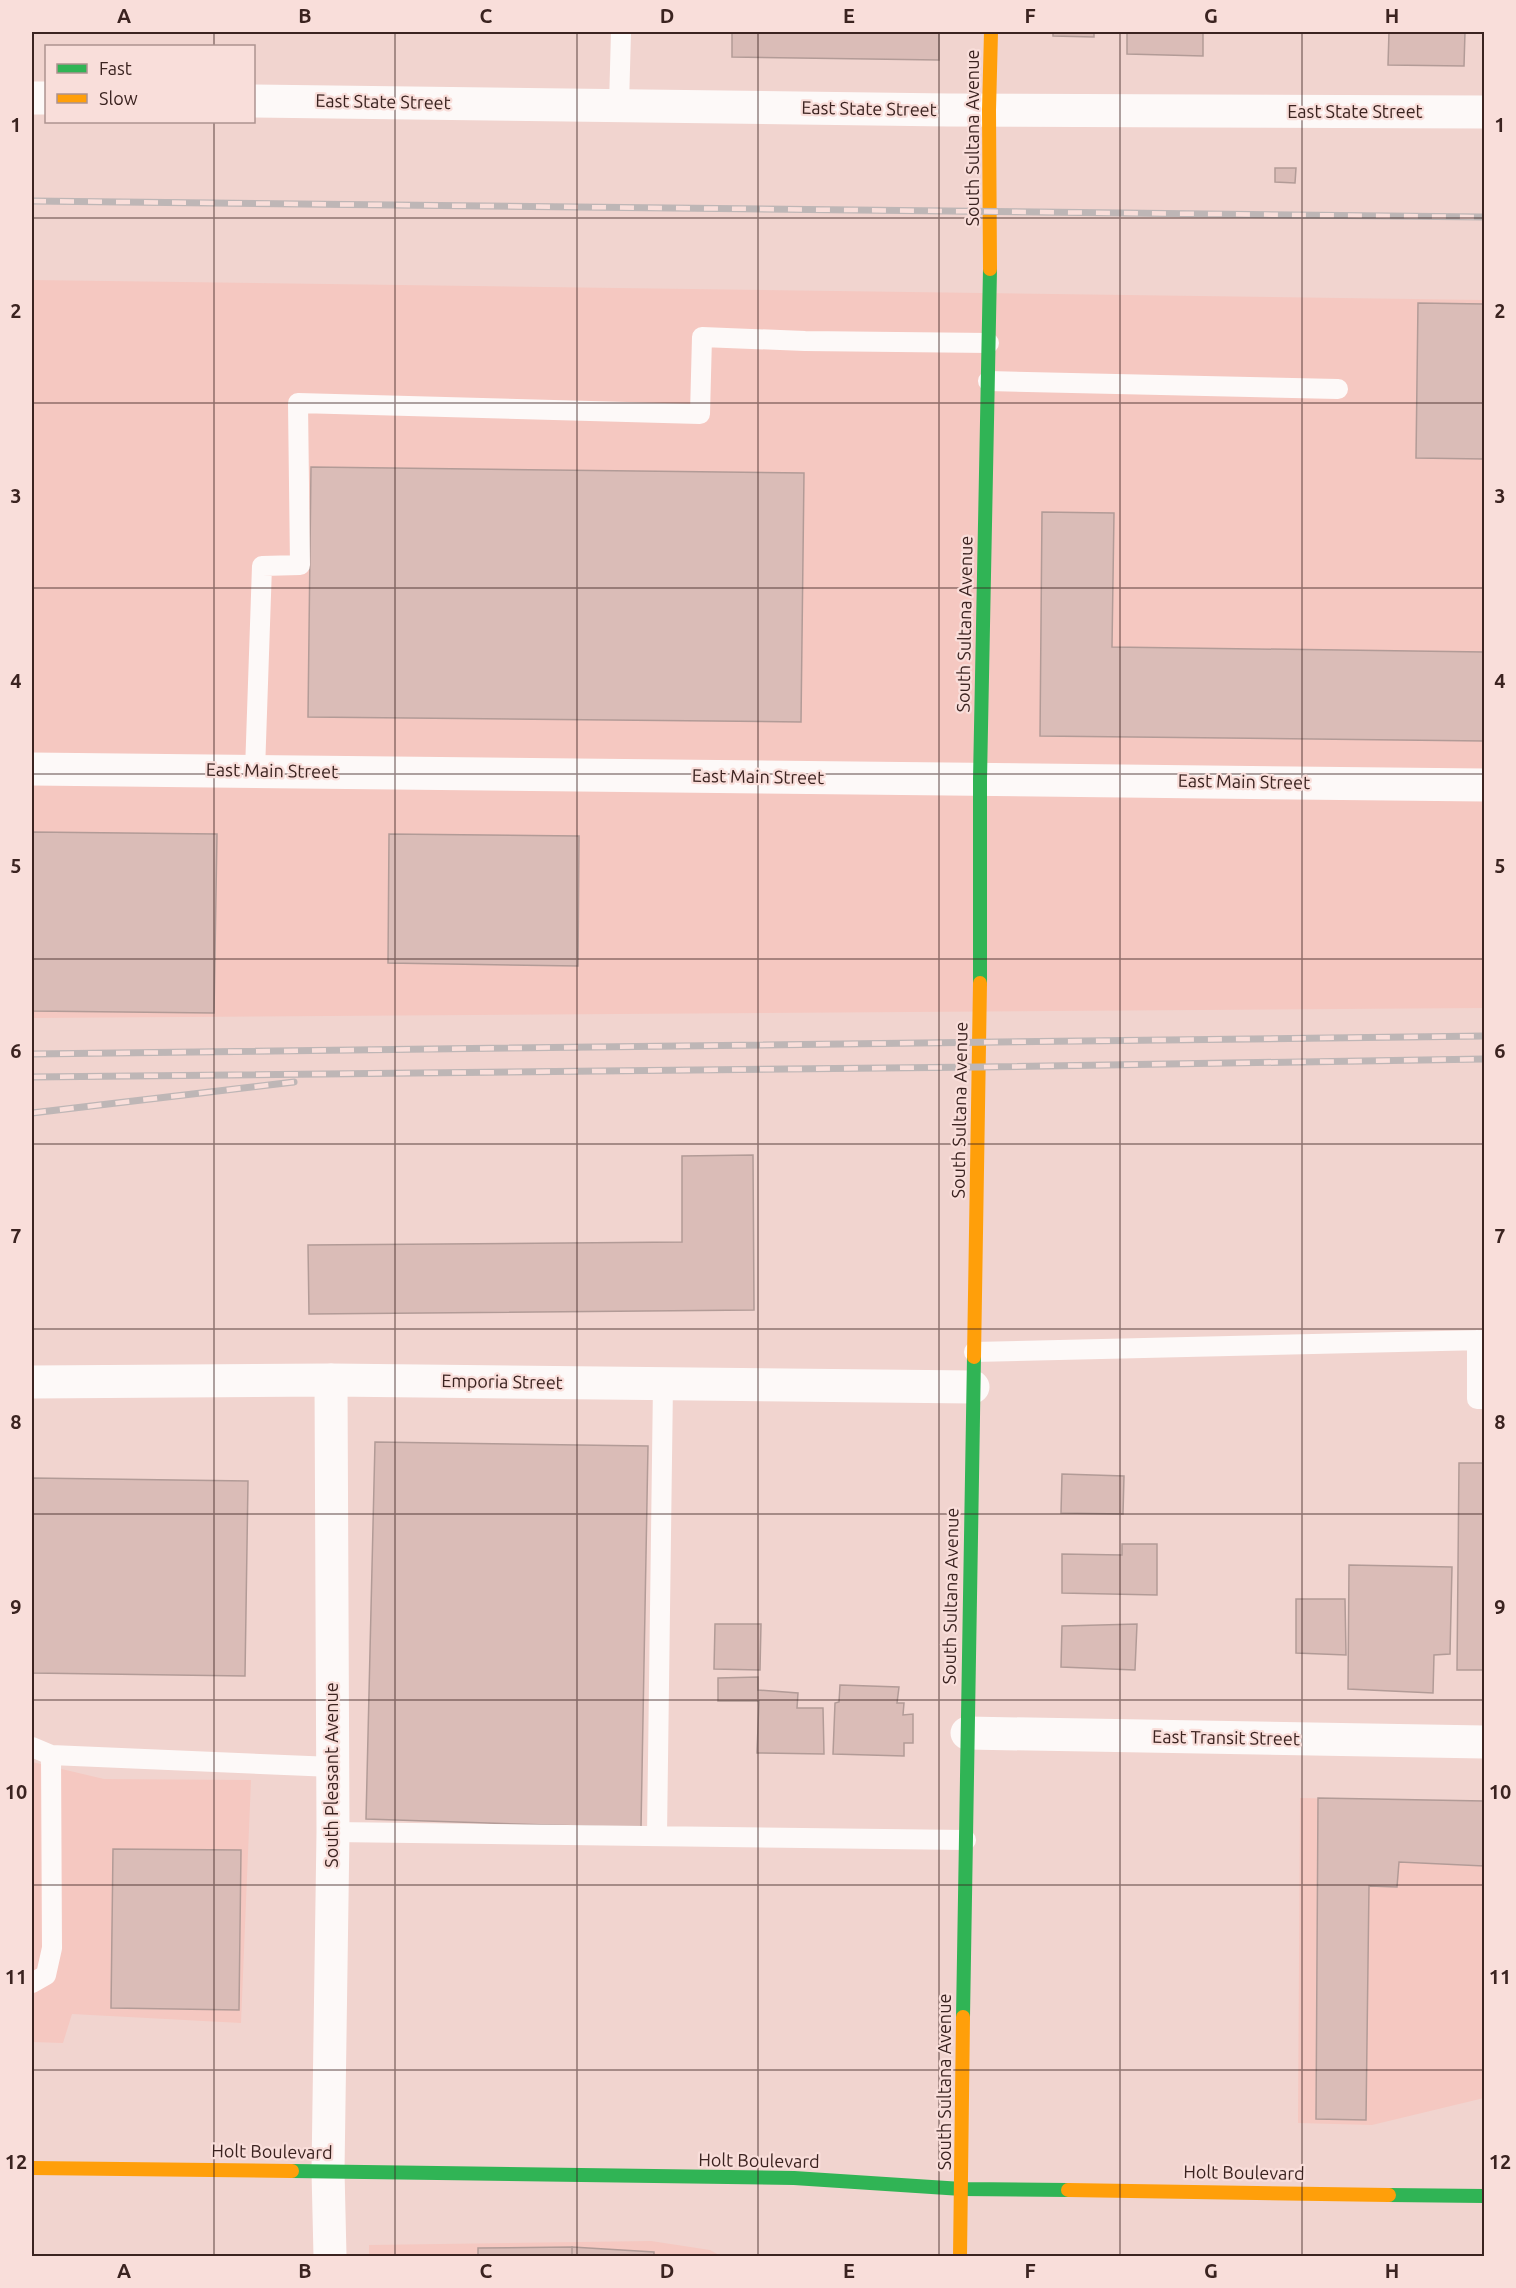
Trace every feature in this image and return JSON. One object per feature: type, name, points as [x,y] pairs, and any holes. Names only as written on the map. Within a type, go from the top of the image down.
[{"type":"street","name":"South Sultana Avenue","points":[[960,2256],[980,1067],[980,779],[991,212],[989,110],[991,32]]},
{"type":"street","name":"East State Street","points":[[255,101],[989,110],[1485,112]]},
{"type":"street","name":"East Main Street","points":[[32,769],[1485,785]]},
{"type":"street","name":"Emporia Street","points":[[32,1382],[331,1380],[973,1387]]},
{"type":"street","name":"South Pleasant Avenue","points":[[330,2256],[328,2171],[333,1832],[331,1380]]},
{"type":"street","name":"East Transit Street","points":[[967,1733],[1485,1742]]},
{"type":"street","name":"Holt Boulevard","points":[[32,2168],[794,2178],[962,2189],[1485,2196]]},
{"type":"lane","points":[[619,105],[621,32]]},
{"type":"lane","points":[[255,771],[262,566],[300,566],[298,403],[700,414],[702,337],[805,341],[989,343]]},
{"type":"lane","points":[[988,381],[1338,389]]},
{"type":"lane","points":[[974,1352],[1481,1340],[1477,1399],[1485,1399]]},
{"type":"lane","points":[[657,1836],[663,1384]]},
{"type":"lane","points":[[32,1747],[51,1755],[333,1767]]},
{"type":"lane","points":[[32,1983],[46,1975],[52,1948],[51,1755]]},
{"type":"lane","points":[[333,1832],[966,1840]]},
{"type":"shaded area","points":[[32,280],[1484,300],[1484,1008],[32,1018]]},
{"type":"shaded area","points":[[32,1762],[104,1779],[251,1780],[241,2023],[72,2014],[63,2043],[32,2042]]},
{"type":"shaded area","points":[[1300,1798],[1484,1802],[1484,2098],[1372,2125],[1298,2123]]},
{"type":"shaded area","points":[[651,2241],[710,2250],[721,2256],[369,2256],[369,2245]]},
{"type":"building","points":[[732,32],[939,32],[939,60],[732,57]]},
{"type":"building","points":[[1053,32],[1094,32],[1094,37],[1053,36]]},
{"type":"building","points":[[1127,32],[1203,32],[1203,56],[1127,54]]},
{"type":"building","points":[[1389,32],[1465,32],[1464,66],[1388,65]]},
{"type":"building","points":[[1275,168],[1296,168],[1295,183],[1275,182]]},
{"type":"building","points":[[1418,303],[1484,304],[1484,459],[1416,458]]},
{"type":"building","points":[[311,467],[804,473],[801,722],[308,717]]},
{"type":"building","points":[[1042,512],[1114,513],[1112,647],[1484,652],[1484,741],[1040,736]]},
{"type":"building","points":[[32,832],[217,834],[214,1013],[32,1011]]},
{"type":"building","points":[[389,834],[579,836],[578,966],[388,963]]},
{"type":"building","points":[[753,1155],[754,1310],[309,1314],[308,1245],[682,1242],[682,1156]]},
{"type":"building","points":[[375,1442],[648,1446],[641,1828],[366,1819]]},
{"type":"building","points":[[1459,1463],[1484,1463],[1484,1670],[1457,1670]]},
{"type":"building","points":[[1062,1474],[1124,1476],[1123,1514],[1061,1513]]},
{"type":"building","points":[[32,1478],[248,1481],[245,1676],[32,1673]]},
{"type":"building","points":[[1122,1544],[1157,1544],[1157,1595],[1062,1593],[1062,1554],[1122,1555]]},
{"type":"building","points":[[1349,1565],[1452,1567],[1450,1654],[1434,1655],[1433,1693],[1348,1689]]},
{"type":"building","points":[[1296,1599],[1345,1599],[1346,1655],[1296,1653]]},
{"type":"building","points":[[715,1624],[761,1624],[760,1670],[714,1669]]},
{"type":"building","points":[[1137,1624],[1135,1670],[1061,1667],[1062,1626]]},
{"type":"building","points":[[758,1677],[758,1690],[798,1693],[797,1708],[823,1708],[824,1754],[757,1753],[759,1701],[718,1701],[718,1678]]},
{"type":"building","points":[[840,1685],[899,1687],[897,1703],[904,1703],[903,1715],[913,1714],[913,1743],[904,1743],[904,1756],[833,1754],[835,1703],[839,1702]]},
{"type":"building","points":[[1318,1798],[1484,1801],[1484,1866],[1399,1862],[1397,1887],[1369,1886],[1366,2120],[1316,2119]]},
{"type":"building","points":[[113,1849],[241,1850],[239,2010],[111,2008]]},
{"type":"building","points":[[572,2247],[654,2252],[654,2256],[572,2256]]},
{"type":"building","points":[[572,2247],[572,2256],[478,2256],[478,2248]]},
{"type":"railway","points":[[32,201],[1484,217]]},
{"type":"railway","points":[[32,1054],[1484,1036]]},
{"type":"railway","points":[[32,1077],[1484,1059]]},
{"type":"railway","points":[[32,1113],[294,1082]]},
{"type":"traffic: fast","points":[[980,983],[980,779],[990,269]]},
{"type":"traffic: fast","points":[[963,2017],[974,1357]]},
{"type":"traffic: fast","points":[[292,2171],[794,2178],[962,2189],[1068,2190]]},
{"type":"traffic: fast","points":[[1389,2195],[1484,2196]]},
{"type":"traffic: slow","points":[[990,269],[991,32]]},
{"type":"traffic: slow","points":[[974,1357],[980,983]]},
{"type":"traffic: slow","points":[[960,2256],[963,2017]]},
{"type":"traffic: slow","points":[[32,2168],[292,2171]]},
{"type":"traffic: slow","points":[[1068,2190],[1389,2195]]}]
